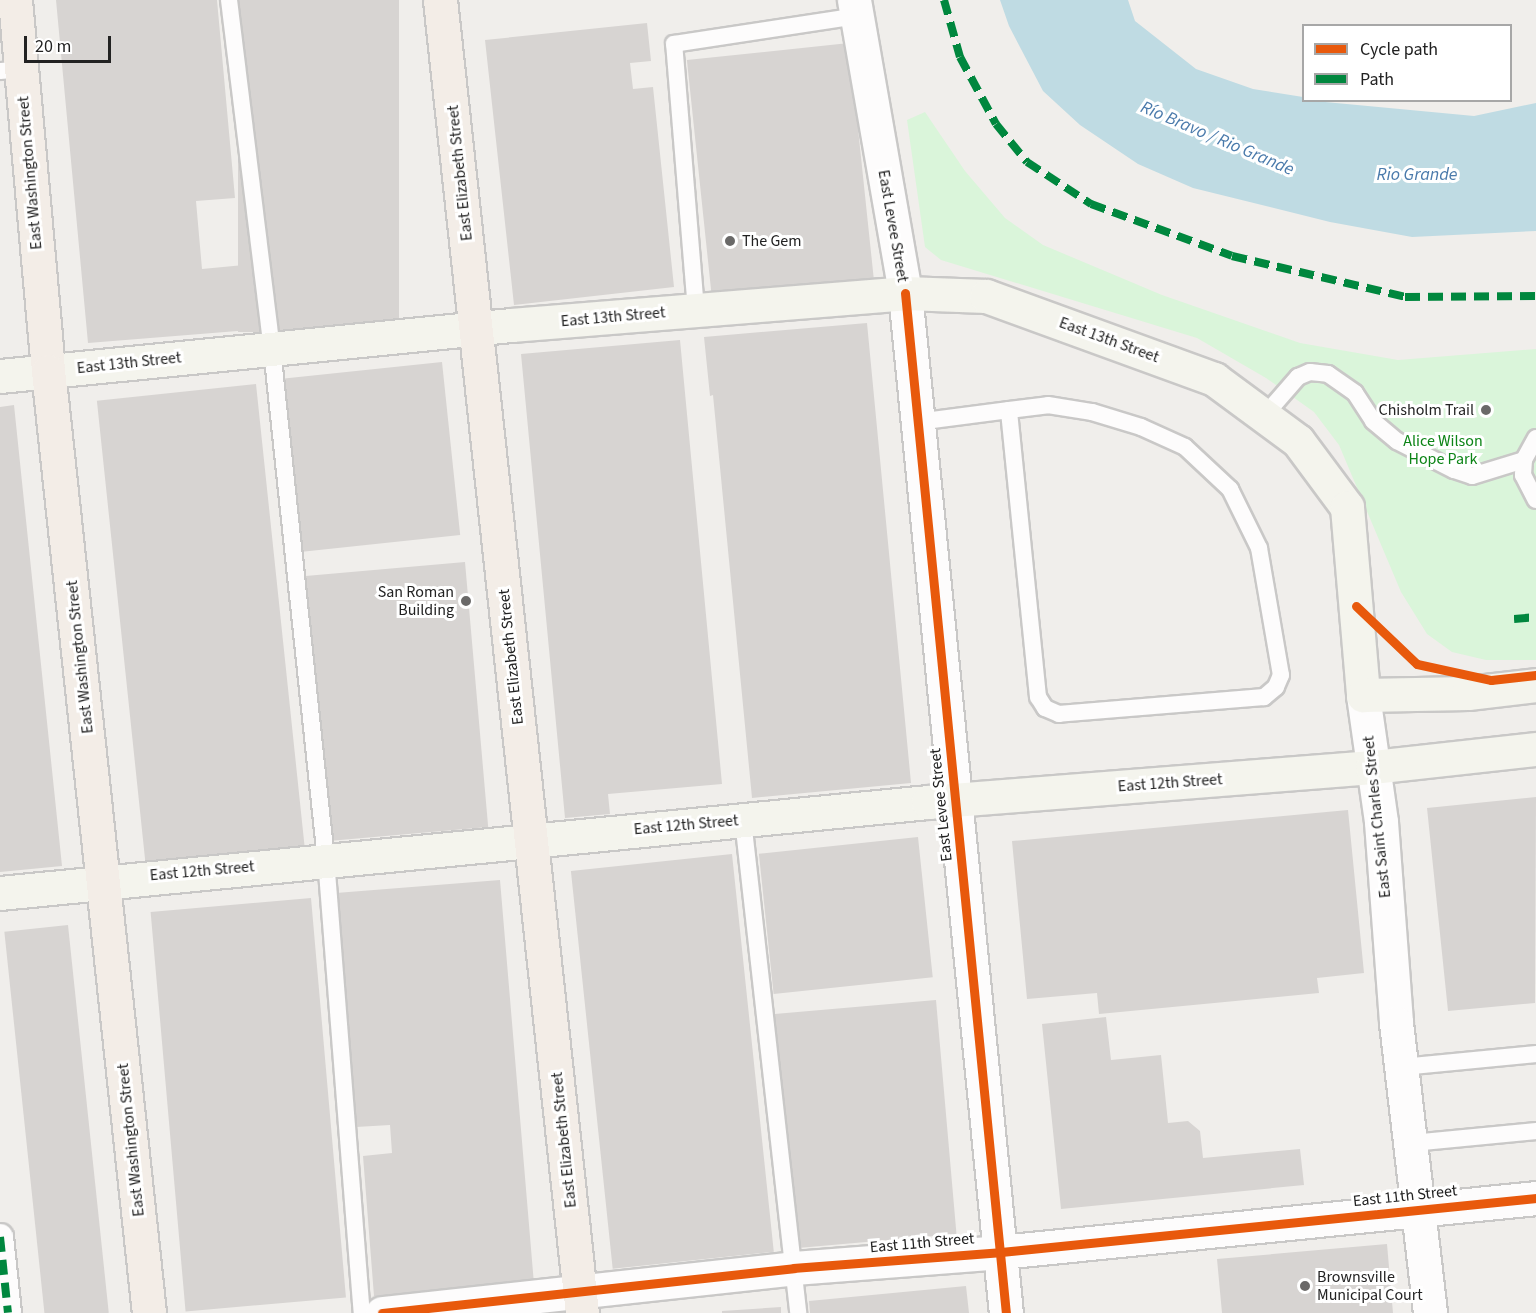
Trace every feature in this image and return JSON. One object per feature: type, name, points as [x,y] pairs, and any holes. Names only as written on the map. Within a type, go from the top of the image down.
[{"type":"main road","name":"East Washington Street","points":[[15,0],[10,70],[48,371],[105,880],[149,1313]]},
{"type":"main road","name":"East Elizabeth Street","points":[[440,0],[580,1301]]},
{"type":"main road","name":"East 13th Street","points":[[0,376],[477,328],[905,293],[986,296],[1214,379]]},
{"type":"main road","name":"East Saint Charles Street","points":[[1214,379],[1298,441],[1347,507],[1363,695]]},
{"type":"main road","points":[[1363,695],[1467,693],[1536,685]]},
{"type":"main road","name":"East 12th Street","points":[[0,892],[955,799],[1372,767],[1536,750]]},
{"type":"street","name":"East Levee Street","points":[[856,8],[905,293],[1006,1313]]},
{"type":"street","name":"East Saint Charles Street","points":[[1363,695],[1381,822],[1402,1067],[1420,1209],[1430,1313]]},
{"type":"street","name":"East 11th Street","points":[[382,1313],[580,1301],[794,1268],[1001,1252],[1536,1198]]},
{"type":"street","points":[[0,1237],[8,1313]]},
{"type":"lane","points":[[229,0],[272,349],[326,859],[362,1313]]},
{"type":"lane","points":[[696,310],[674,44],[856,8]]},
{"type":"lane","points":[[1264,416],[1298,376],[1310,372],[1328,374],[1355,393],[1373,421],[1397,441],[1454,470],[1472,476],[1524,460]]},
{"type":"lane","points":[[917,422],[1048,405],[1092,412],[1141,427],[1185,447],[1230,489],[1259,548],[1281,675],[1276,687],[1264,697],[1059,714],[1045,708],[1038,697],[1010,410]]},
{"type":"lane","points":[[1536,438],[1524,460],[1523,475],[1536,500]]},
{"type":"lane","points":[[743,820],[798,1313]]},
{"type":"lane","points":[[1402,1067],[1536,1053]]},
{"type":"lane","points":[[1412,1143],[1536,1131]]},
{"type":"green space","name":"Alice Wilson Hope Park","points":[[925,112],[965,171],[1005,218],[1043,245],[1162,295],[1300,343],[1398,360],[1536,349],[1536,660],[1486,660],[1452,652],[1427,634],[1401,592],[1339,445],[1314,412],[1266,378],[1197,338],[941,260],[925,247],[907,120]]},
{"type":"water","name":"Rio Grande","points":[[1000,0],[1128,0],[1135,21],[1196,69],[1253,89],[1302,97],[1302,102],[1325,102],[1474,116],[1536,103],[1536,231],[1412,237],[1330,222],[1193,188],[1138,164],[1080,125],[1043,91],[1009,26]]},
{"type":"building","points":[[56,0],[217,0],[235,198],[196,201],[202,269],[244,265],[250,330],[88,343]]},
{"type":"building","points":[[238,0],[399,0],[399,332],[238,332]]},
{"type":"building","points":[[647,23],[651,61],[630,63],[633,89],[653,87],[674,287],[514,305],[485,40]]},
{"type":"building","points":[[849,43],[874,278],[712,295],[687,60]]},
{"type":"building","points":[[867,323],[911,783],[752,798],[713,395],[710,396],[704,337]]},
{"type":"building","points":[[680,340],[722,784],[608,794],[610,814],[565,818],[521,354]]},
{"type":"building","points":[[442,362],[460,535],[300,552],[282,379]]},
{"type":"building","points":[[256,384],[305,846],[145,863],[97,401]]},
{"type":"building","points":[[14,405],[62,866],[0,872],[0,407]]},
{"type":"building","points":[[465,562],[488,827],[329,841],[306,576]]},
{"type":"building","points":[[1536,797],[1535,1003],[1448,1011],[1427,808]]},
{"type":"building","points":[[1348,810],[1364,973],[1317,978],[1319,993],[1099,1014],[1097,993],[1027,999],[1012,841]]},
{"type":"building","points":[[918,837],[933,977],[774,994],[759,854]]},
{"type":"building","points":[[732,854],[774,1252],[613,1269],[571,871]]},
{"type":"building","points":[[500,880],[534,1284],[374,1296],[363,1156],[392,1153],[390,1125],[356,1127],[336,893]]},
{"type":"building","points":[[311,898],[346,1297],[186,1312],[151,912]]},
{"type":"building","points":[[68,925],[109,1313],[44,1313],[4,932]]},
{"type":"building","points":[[936,1000],[956,1234],[795,1248],[775,1014]]},
{"type":"building","points":[[1106,1017],[1111,1060],[1161,1055],[1168,1123],[1188,1121],[1200,1131],[1203,1158],[1300,1149],[1304,1185],[1061,1209],[1042,1024]]},
{"type":"building","name":"Brownsville Municipal Court","points":[[1387,1244],[1393,1313],[1222,1313],[1217,1259]]},
{"type":"building","points":[[966,1286],[969,1313],[810,1313],[809,1301]]},
{"type":"building","points":[[781,1307],[781,1313],[722,1313],[722,1311]]},
{"type":"marked path","points":[[944,0],[960,57],[996,124],[1027,162],[1091,204],[1232,256],[1405,297],[1536,296]]},
{"type":"marked path","points":[[1514,619],[1536,617]]},
{"type":"marked path","points":[[0,1237],[8,1313]]},
{"type":"cycle path","points":[[905,293],[1006,1313]]},
{"type":"cycle path","points":[[1356,606],[1417,664],[1491,680],[1536,675]]},
{"type":"cycle path","points":[[382,1313],[794,1268],[1001,1252],[1536,1198]]},
{"type":"place","name":"The Gem","points":[[730,241]]},
{"type":"place","name":"Chisholm Trail","points":[[1486,410]]},
{"type":"place","name":"San Roman Building","points":[[466,601]]},
{"type":"place","name":"Brownsville Municipal Court","points":[[1305,1286]]},
{"type":"water label","name":"Río Bravo / Rio Grande","points":[[1217,139]]}]
